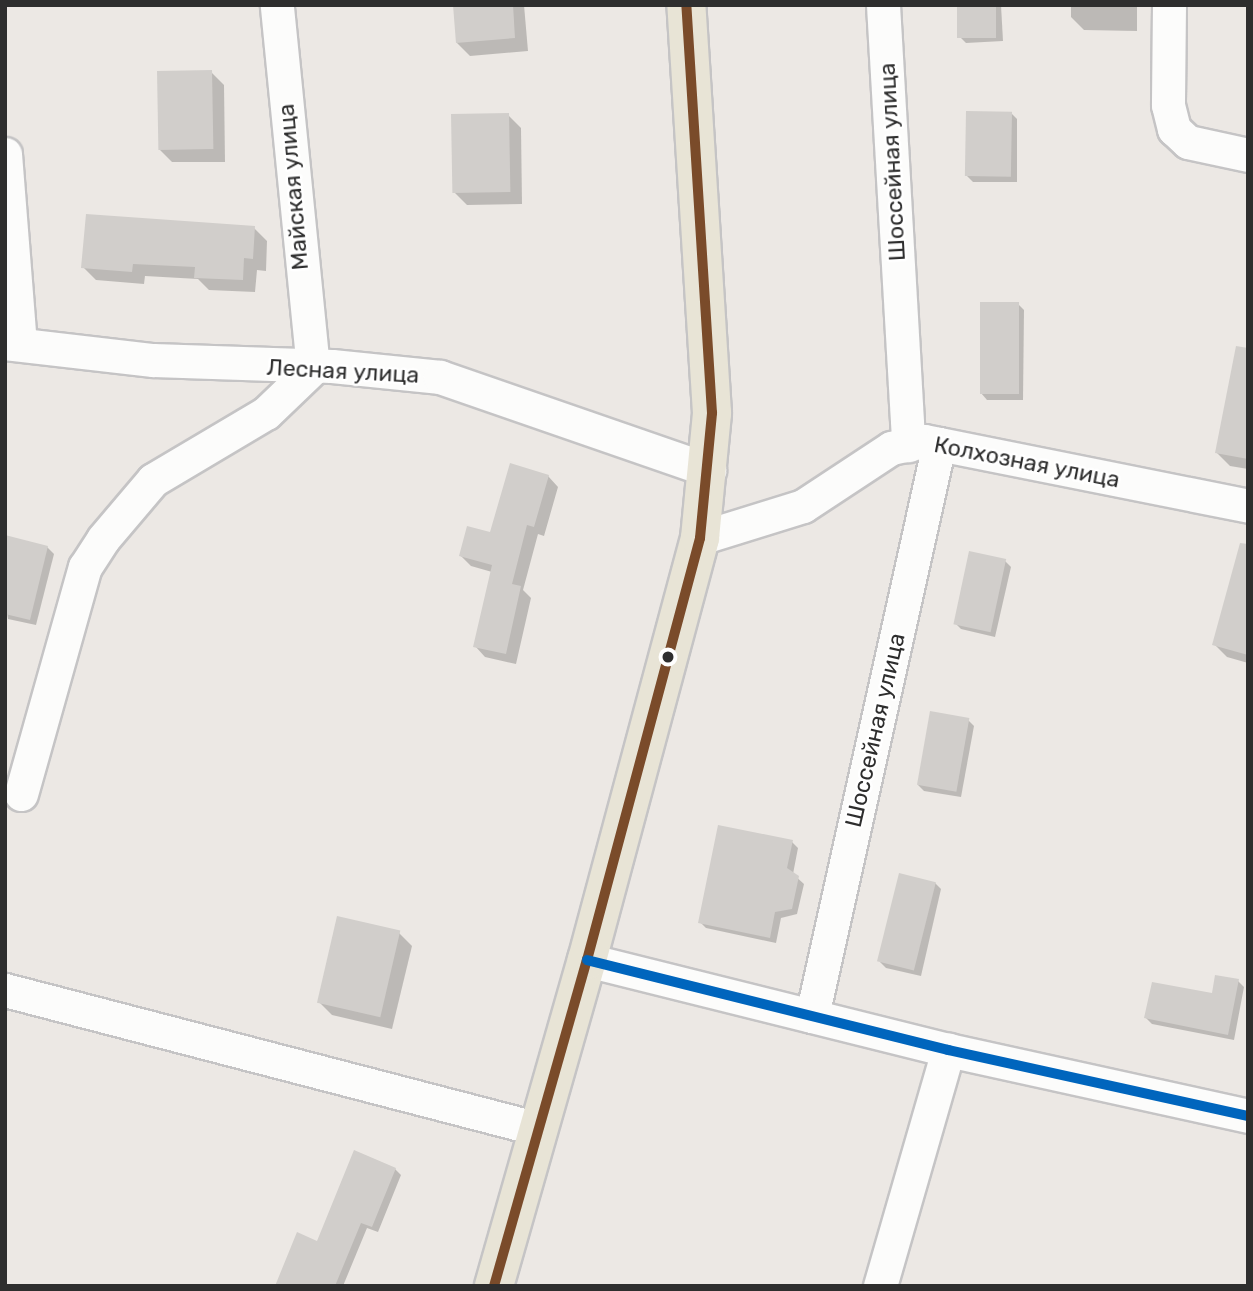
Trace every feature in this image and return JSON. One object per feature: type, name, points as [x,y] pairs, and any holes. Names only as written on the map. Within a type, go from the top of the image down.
[{"type":"main road","points":[[494,1286],[587,960],[701,538],[709,470],[710,344],[686,5]]},
{"type":"street","name":"Майская улица","points":[[277,5],[313,368]]},
{"type":"street","name":"Шоссейная улица","points":[[812,1016],[923,444],[883,5]]},
{"type":"street","points":[[1169,5],[1168,105],[1174,129],[1188,142],[1248,155]]},
{"type":"street","points":[[5,154],[12,343]]},
{"type":"street","name":"Лесная улица","points":[[12,343],[153,360],[440,377],[709,470]]},
{"type":"street","points":[[21,794],[85,567],[103,539],[153,480],[266,413],[313,368]]},
{"type":"street","name":"Колхозная улица","points":[[701,538],[803,506],[855,468],[891,448],[923,444],[1248,506]]},
{"type":"street","points":[[587,960],[948,1050],[1248,1116]]},
{"type":"street","points":[[5,990],[539,1129]]},
{"type":"street","points":[[880,1286],[948,1050]]},
{"type":"building","points":[[453,5],[513,5],[515,38],[456,43]]},
{"type":"building","points":[[957,5],[996,5],[996,38],[957,38]]},
{"type":"building","points":[[212,70],[213,149],[158,150],[157,71]]},
{"type":"building","points":[[966,111],[1012,112],[1011,177],[965,176]]},
{"type":"building","points":[[509,113],[510,192],[452,193],[451,114]]},
{"type":"building","points":[[86,214],[255,226],[253,259],[244,258],[243,280],[194,278],[195,267],[133,264],[132,272],[81,268]]},
{"type":"building","points":[[980,302],[1019,302],[1019,394],[980,394]]},
{"type":"building","points":[[1236,346],[1248,348],[1248,459],[1215,453]]},
{"type":"building","points":[[510,463],[549,475],[534,527],[527,525],[512,584],[521,586],[506,654],[473,647],[492,565],[459,556],[467,526],[490,532]]},
{"type":"building","points":[[5,535],[48,546],[30,620],[5,614]]},
{"type":"building","points":[[1240,543],[1248,544],[1248,655],[1212,645]]},
{"type":"building","points":[[969,551],[1006,559],[991,632],[953,624]]},
{"type":"building","points":[[930,711],[969,718],[956,792],[917,785]]},
{"type":"building","points":[[718,825],[793,840],[787,868],[799,876],[792,909],[775,912],[770,938],[698,923]]},
{"type":"building","points":[[899,873],[936,882],[914,970],[877,961]]},
{"type":"building","points":[[337,916],[400,931],[380,1017],[317,1003]]},
{"type":"building","points":[[1215,975],[1239,979],[1228,1035],[1144,1018],[1152,982],[1212,993]]},
{"type":"building","points":[[354,1150],[396,1168],[372,1227],[361,1223],[335,1286],[275,1286],[297,1232],[317,1241]]},
{"type":"transit line","points":[[494,1286],[587,960],[700,538],[712,413],[686,5]]},
{"type":"transit line","points":[[587,960],[948,1050],[1248,1116]]}]
